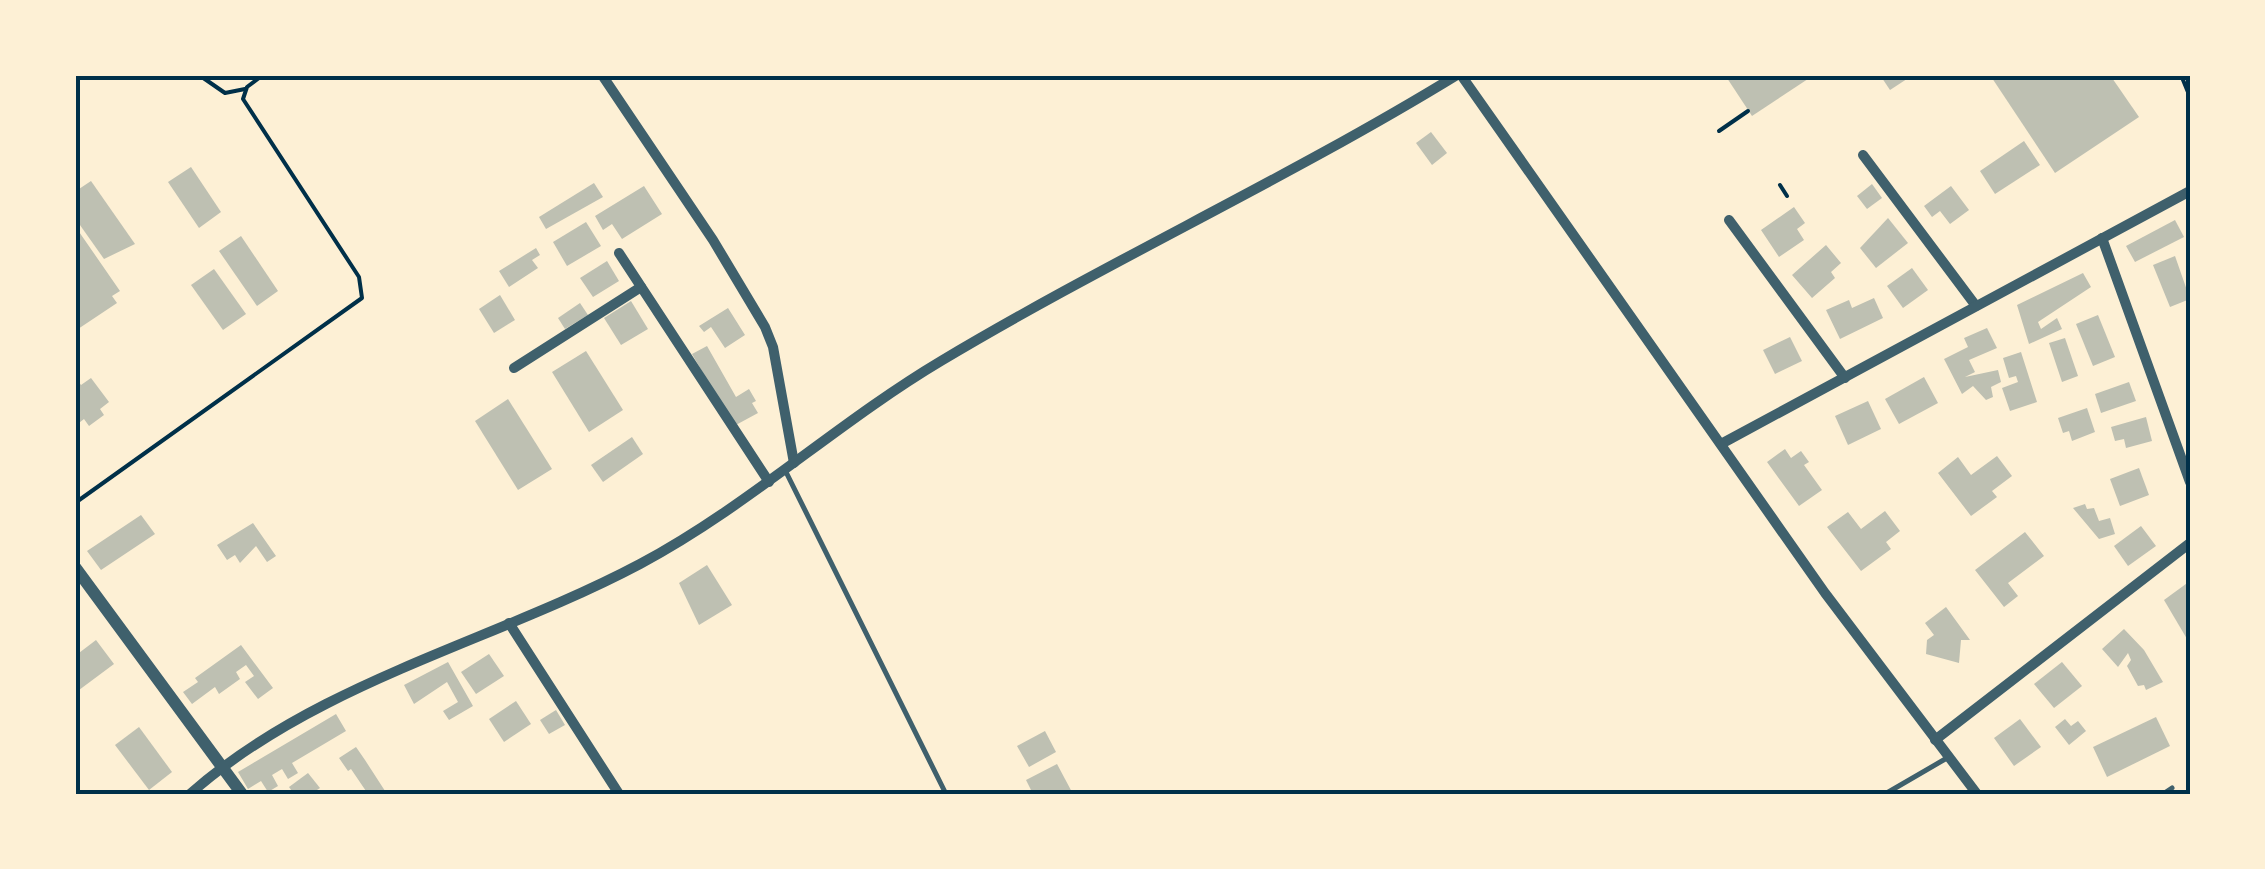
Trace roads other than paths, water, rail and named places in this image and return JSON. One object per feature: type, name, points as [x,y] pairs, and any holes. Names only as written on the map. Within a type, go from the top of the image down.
[{"type":"street","points":[[602,75],[713,240],[765,327],[773,348],[790,466]]},
{"type":"street","points":[[190,794],[222,767],[332,704],[636,566],[769,482],[912,378],[1317,159],[1459,75],[1721,444],[1977,794]]},
{"type":"street","points":[[1863,155],[1976,306]]},
{"type":"street","points":[[1721,444],[2190,191]]},
{"type":"street","points":[[1729,220],[1846,378]]},
{"type":"street","points":[[2102,238],[2190,482]]},
{"type":"street","points":[[619,253],[769,482]]},
{"type":"street","points":[[514,368],[641,288]]},
{"type":"street","points":[[1935,740],[2190,544]]},
{"type":"street","points":[[75,567],[242,794]]},
{"type":"street","points":[[508,623],[618,794]]},
{"type":"lane","points":[[790,466],[946,794]]},
{"type":"lane","points":[[1885,794],[1948,758]]},
{"type":"lane","points":[[2163,794],[2172,788]]}]
